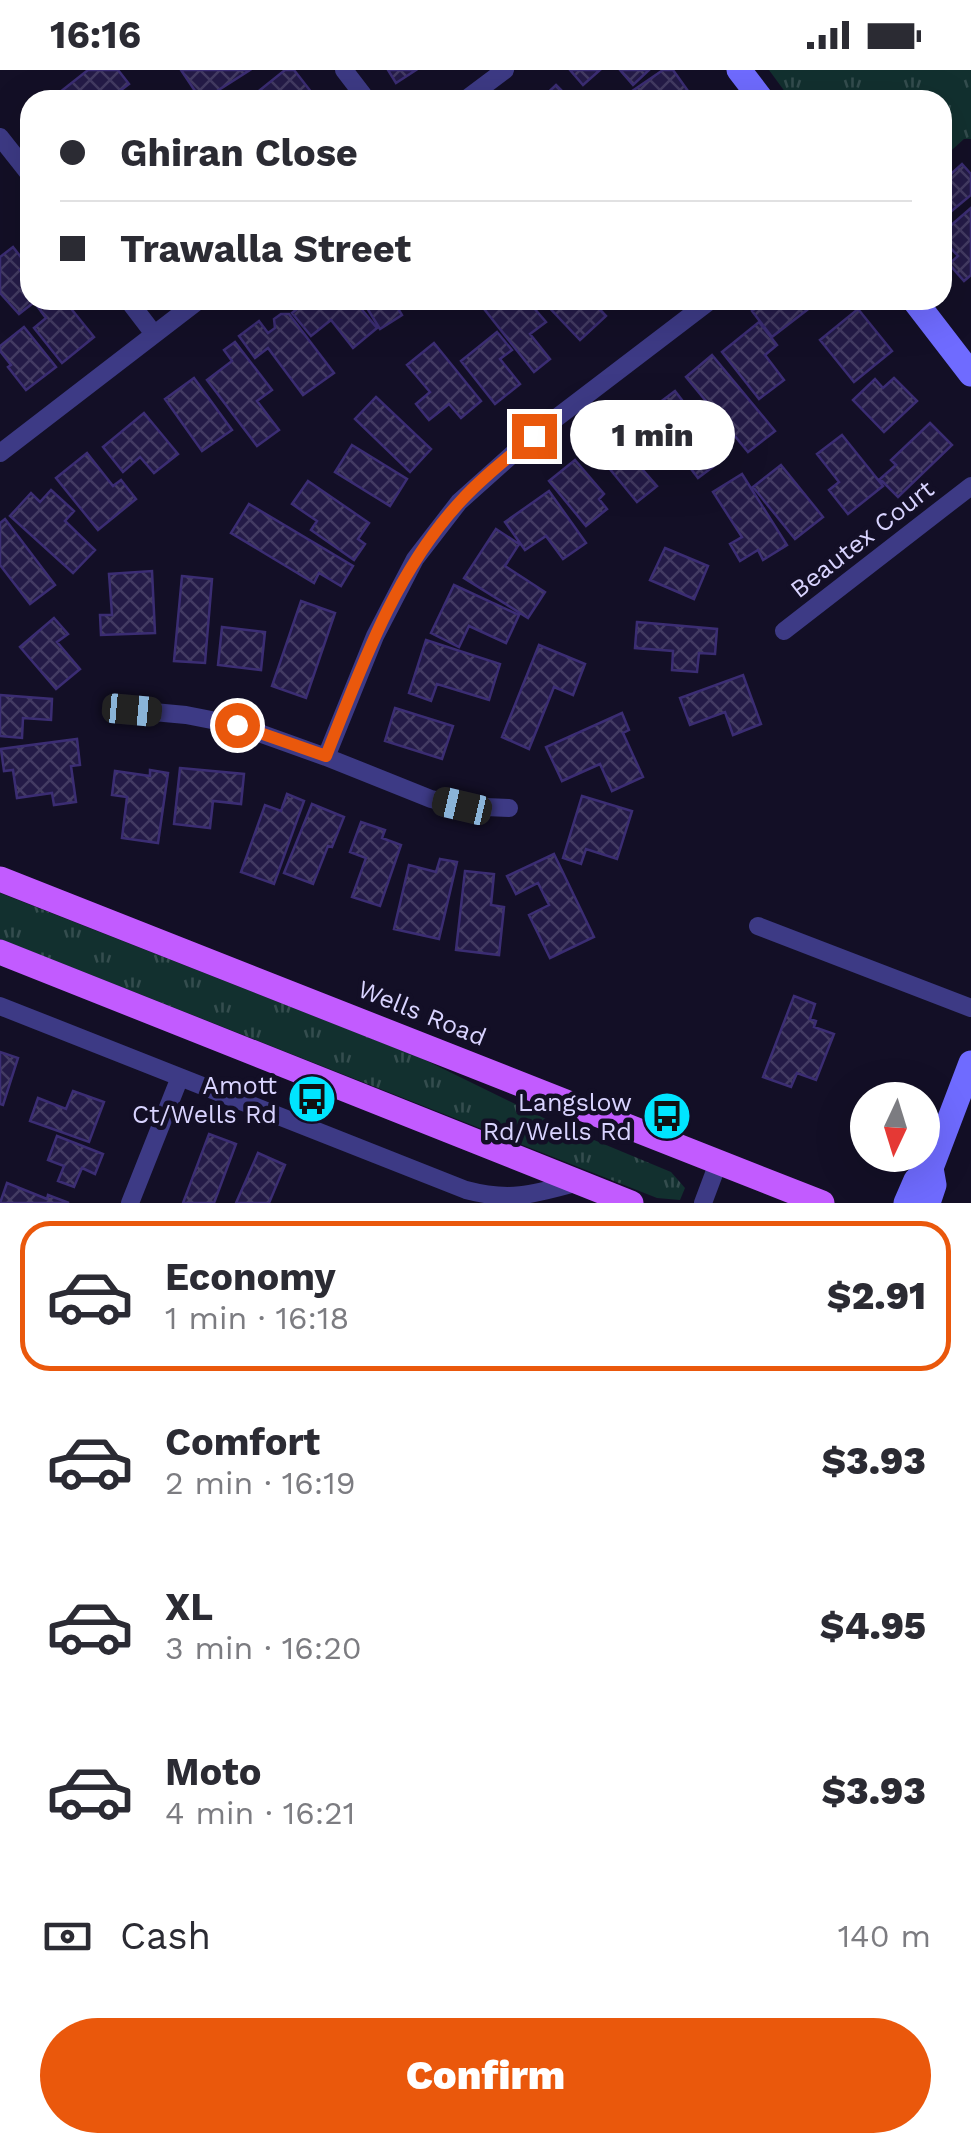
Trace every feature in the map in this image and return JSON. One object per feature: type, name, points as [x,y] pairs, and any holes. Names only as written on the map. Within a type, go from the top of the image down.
[{"type":"main road","name":"Wells Road","points":[[0,879],[822,1203]]},
{"type":"main road","points":[[0,952],[631,1203]]},
{"type":"street","points":[[344,70],[359,90]]},
{"type":"street","points":[[478,90],[505,70]]},
{"type":"street","points":[[0,136],[20,162]]},
{"type":"street","points":[[136,310],[154,334]]},
{"type":"street","points":[[0,453],[186,310]]},
{"type":"street","points":[[326,756],[375,636],[415,558],[460,502],[534,436],[698,310]]},
{"type":"street","points":[[922,310],[971,374]]},
{"type":"street","name":"Beautex Court","points":[[784,631],[971,486]]},
{"type":"street","points":[[132,710],[237,725],[431,799],[462,806],[509,808]]},
{"type":"street","points":[[758,926],[971,1008]]},
{"type":"street","points":[[0,1006],[466,1190],[506,1197],[579,1182]]},
{"type":"street","points":[[940,1144],[971,1063]]},
{"type":"street","points":[[130,1203],[180,1077]]},
{"type":"street","points":[[703,1203],[718,1162]]},
{"type":"street","points":[[906,1203],[916,1180],[926,1172]]},
{"type":"street","points":[[928,1203],[934,1185],[932,1172]]},
{"type":"green space","points":[[769,70],[971,70],[971,139],[964,139],[952,150],[952,90],[784,90]]},
{"type":"green space","points":[[0,893],[421,1058],[558,1125],[671,1172],[685,1188],[680,1200],[657,1198],[0,939]]},
{"type":"building","points":[[88,70],[118,70],[129,84],[121,90],[63,90]]},
{"type":"building","points":[[181,70],[250,70],[219,90],[194,90]]},
{"type":"building","points":[[285,70],[294,70],[310,90],[260,90]]},
{"type":"building","points":[[388,70],[416,70],[396,83]]},
{"type":"building","points":[[570,70],[600,70],[583,85]]},
{"type":"building","points":[[620,70],[649,70],[633,85]]},
{"type":"building","points":[[663,70],[673,70],[687,90],[634,90]]},
{"type":"building","points":[[962,164],[971,174],[971,195],[952,211],[952,173]]},
{"type":"building","points":[[971,208],[971,275],[964,281],[952,267],[958,256],[952,250],[952,224]]},
{"type":"building","points":[[13,247],[20,256],[20,310],[24,310],[19,314],[0,293],[0,257]]},
{"type":"building","points":[[40,310],[72,310],[94,337],[62,363],[34,328],[46,318]]},
{"type":"building","points":[[362,310],[377,328],[353,348],[331,320],[311,336],[292,313]]},
{"type":"building","points":[[368,310],[399,310],[402,315],[380,329]]},
{"type":"building","points":[[485,310],[536,310],[546,322],[530,334],[550,359],[534,372]]},
{"type":"building","points":[[552,310],[600,310],[606,316],[580,340]]},
{"type":"building","points":[[753,310],[807,310],[772,337]]},
{"type":"building","points":[[859,310],[892,351],[854,382],[820,340]]},
{"type":"building","points":[[281,314],[289,314],[334,373],[303,395],[268,348],[255,358],[239,336],[259,321],[268,333]]},
{"type":"building","points":[[759,322],[777,345],[765,355],[784,380],[759,399],[722,352]]},
{"type":"building","points":[[24,327],[56,367],[26,390],[0,351],[0,346]]},
{"type":"building","points":[[497,332],[512,350],[500,359],[520,384],[495,404],[461,361]]},
{"type":"building","points":[[235,342],[272,390],[257,401],[279,430],[257,446],[207,380],[232,361],[224,350]]},
{"type":"building","points":[[434,343],[481,401],[461,418],[449,404],[429,420],[416,404],[430,392],[407,365]]},
{"type":"building","points":[[712,355],[775,431],[748,452],[686,377]]},
{"type":"building","points":[[194,378],[232,430],[202,451],[165,399]]},
{"type":"building","points":[[894,378],[917,401],[884,432],[853,400],[875,379],[883,388]]},
{"type":"building","points":[[675,391],[726,457],[698,478],[647,412]]},
{"type":"building","points":[[376,397],[431,449],[410,472],[355,419]]},
{"type":"building","points":[[144,413],[178,454],[154,473],[140,457],[123,472],[103,447]]},
{"type":"building","points":[[930,423],[952,445],[898,497],[880,479],[896,465],[891,460]]},
{"type":"building","points":[[616,434],[624,444],[637,434],[656,458],[642,469],[657,486],[637,502],[595,451]]},
{"type":"building","points":[[842,435],[883,486],[848,514],[829,490],[839,482],[817,454]]},
{"type":"building","points":[[352,445],[407,479],[390,506],[335,472]]},
{"type":"building","points":[[87,453],[113,486],[121,480],[136,499],[98,530],[56,478]]},
{"type":"building","points":[[575,460],[604,494],[599,499],[607,509],[586,526],[549,481]]},
{"type":"building","points":[[781,465],[823,517],[795,539],[753,487]]},
{"type":"building","points":[[742,474],[787,545],[763,560],[758,550],[740,561],[730,544],[742,537],[713,492]]},
{"type":"building","points":[[308,481],[369,523],[358,539],[365,544],[354,560],[311,530],[317,521],[292,504]]},
{"type":"building","points":[[51,490],[74,511],[65,521],[95,550],[73,573],[10,516],[31,493],[40,502]]},
{"type":"building","points":[[549,491],[586,543],[563,559],[546,536],[525,550],[505,522]]},
{"type":"building","points":[[249,504],[353,566],[341,586],[319,573],[314,583],[231,533]]},
{"type":"building","points":[[5,519],[55,585],[30,604],[0,565],[0,523]]},
{"type":"building","points":[[496,529],[519,544],[505,566],[545,592],[528,618],[464,578]]},
{"type":"building","points":[[665,548],[708,566],[694,599],[650,580]]},
{"type":"building","points":[[152,571],[155,633],[101,635],[100,615],[112,615],[109,574]]},
{"type":"building","points":[[182,576],[212,579],[205,663],[174,661]]},
{"type":"building","points":[[454,585],[519,615],[506,643],[469,626],[459,647],[431,633]]},
{"type":"building","points":[[301,601],[335,613],[306,698],[272,686]]},
{"type":"building","points":[[54,618],[68,634],[57,642],[80,669],[56,689],[20,647]]},
{"type":"building","points":[[637,622],[717,629],[715,654],[699,653],[697,672],[672,670],[673,651],[635,648]]},
{"type":"building","points":[[222,627],[265,632],[261,670],[218,665]]},
{"type":"building","points":[[426,640],[500,664],[489,700],[437,684],[431,701],[409,693]]},
{"type":"building","points":[[539,645],[585,664],[573,695],[554,687],[529,749],[502,737]]},
{"type":"building","points":[[743,675],[761,724],[733,735],[725,712],[690,725],[680,698]]},
{"type":"building","points":[[0,695],[52,699],[51,720],[23,718],[22,738],[0,736]]},
{"type":"building","points":[[395,708],[453,726],[442,759],[385,741]]},
{"type":"building","points":[[622,713],[629,730],[623,733],[643,777],[612,791],[600,764],[562,781],[546,747]]},
{"type":"building","points":[[77,739],[80,765],[71,766],[76,802],[54,805],[52,793],[17,798],[13,770],[4,771],[1,749]]},
{"type":"building","points":[[180,768],[244,774],[241,804],[213,801],[210,828],[174,824]]},
{"type":"building","points":[[150,770],[168,773],[158,843],[122,838],[127,797],[112,795],[115,771],[150,776]]},
{"type":"building","points":[[287,794],[304,801],[274,884],[241,872],[265,805],[281,811]]},
{"type":"building","points":[[582,796],[632,811],[617,859],[586,849],[581,864],[563,858]]},
{"type":"building","points":[[312,804],[344,817],[313,884],[284,873]]},
{"type":"building","points":[[361,822],[385,830],[382,838],[401,845],[380,906],[352,897],[366,858],[350,852]]},
{"type":"building","points":[[554,854],[594,937],[550,958],[529,915],[549,905],[538,883],[516,894],[507,876]]},
{"type":"building","points":[[440,859],[457,862],[439,939],[394,929],[409,865],[436,872]]},
{"type":"building","points":[[465,871],[494,874],[491,905],[504,907],[499,955],[456,950]]},
{"type":"building","points":[[794,996],[815,1004],[810,1019],[816,1021],[814,1027],[834,1034],[816,1080],[797,1073],[791,1087],[763,1077]]},
{"type":"building","points":[[0,1052],[18,1058],[3,1105],[0,1104]]},
{"type":"building","points":[[73,1091],[104,1102],[89,1142],[30,1121],[38,1098],[66,1109]]},
{"type":"building","points":[[209,1134],[236,1144],[214,1203],[183,1203]]},
{"type":"building","points":[[57,1136],[103,1154],[95,1174],[82,1168],[74,1187],[58,1181],[64,1166],[48,1160]]},
{"type":"building","points":[[258,1153],[285,1165],[269,1203],[236,1203]]},
{"type":"building","points":[[7,1183],[47,1199],[48,1195],[69,1203],[0,1203]]},
{"type":"place","name":"Amott Ct/Wells Rd","points":[[312,1099]]},
{"type":"place","name":"Langslow Rd/Wells Rd","points":[[667,1116]]},
{"type":"route","points":[[237,725],[326,756],[375,636],[415,558],[460,502],[534,436]]}]
